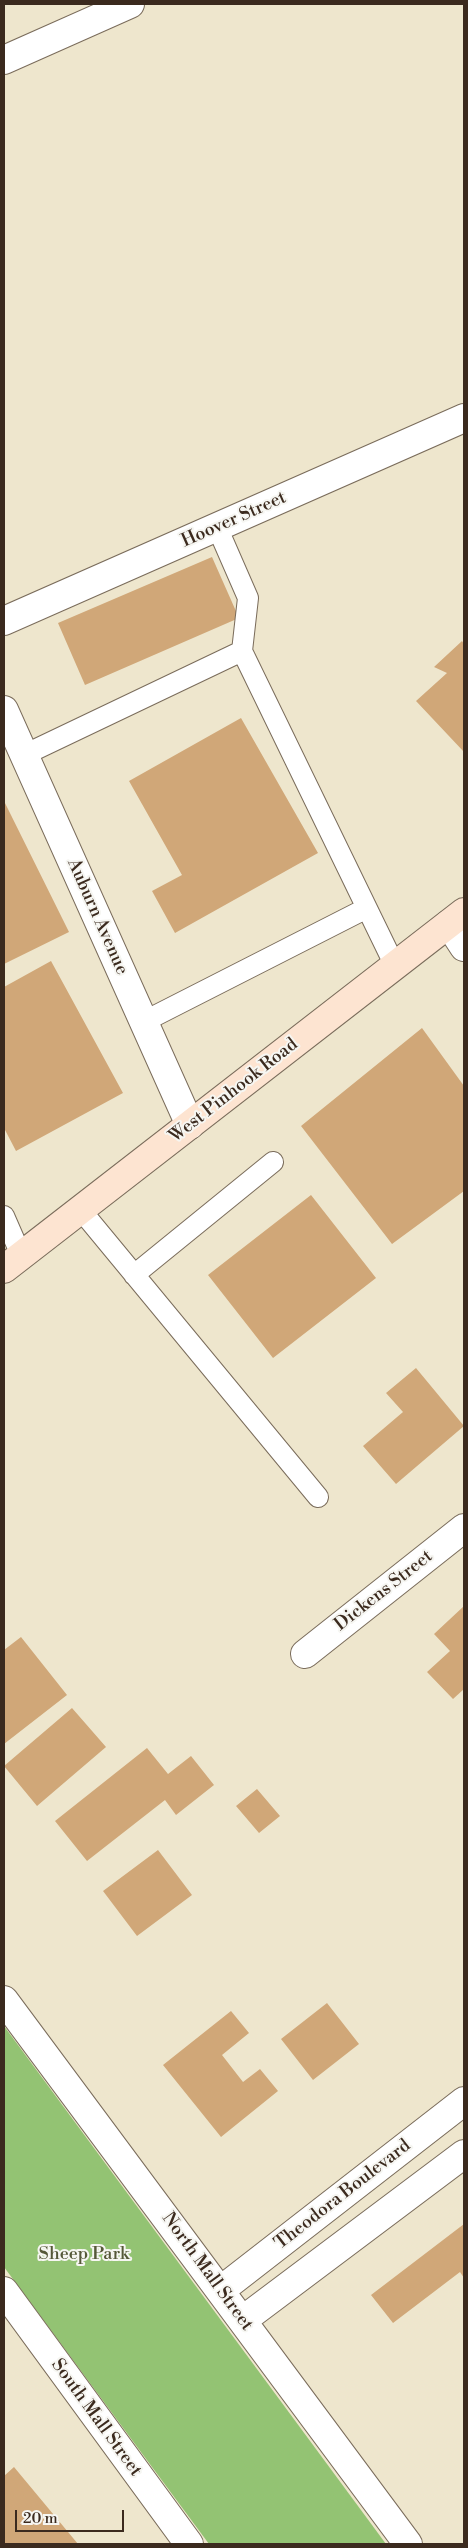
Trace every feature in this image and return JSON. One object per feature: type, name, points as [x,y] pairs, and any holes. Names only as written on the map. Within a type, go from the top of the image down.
[{"type":"main road","name":"West Pinhook Road","points":[[13,1262],[457,918]]},
{"type":"street","points":[[4,60],[130,4]]},
{"type":"street","name":"Hoover Street","points":[[4,621],[464,418]]},
{"type":"street","name":"Auburn Avenue","points":[[5,716],[190,1125]]},
{"type":"street","points":[[457,918],[464,947]]},
{"type":"street","name":"Dickens Street","points":[[305,1654],[464,1528]]},
{"type":"street","name":"North Mall Street","points":[[4,2000],[408,2544]]},
{"type":"street","name":"Theodora Boulevard","points":[[221,2290],[464,2101]]},
{"type":"street","points":[[243,2320],[464,2154]]},
{"type":"street","name":"South Mall Street","points":[[4,2291],[189,2544]]},
{"type":"lane","points":[[217,527],[248,598],[242,651],[394,966]]},
{"type":"lane","points":[[24,755],[242,651]]},
{"type":"lane","points":[[144,1022],[365,909]]},
{"type":"lane","points":[[134,1275],[273,1162]]},
{"type":"lane","points":[[80,1209],[318,1497]]},
{"type":"lane","points":[[4,1216],[13,1262]]},
{"type":"green space","name":"Sheep Park","points":[[4,2026],[386,2544],[209,2544],[4,2267]]},
{"type":"building","points":[[212,557],[239,618],[85,685],[58,623]]},
{"type":"building","points":[[462,641],[464,644],[464,752],[416,701],[447,673],[434,667]]},
{"type":"building","points":[[241,718],[318,853],[175,933],[152,891],[182,875],[129,781]]},
{"type":"building","points":[[4,801],[69,932],[4,964]]},
{"type":"building","points":[[51,961],[123,1093],[16,1151],[4,1128],[4,987]]},
{"type":"building","points":[[422,1028],[464,1086],[464,1191],[392,1244],[301,1126]]},
{"type":"building","points":[[311,1195],[376,1278],[273,1358],[208,1275]]},
{"type":"building","points":[[416,1368],[464,1426],[396,1484],[363,1446],[403,1412],[386,1393]]},
{"type":"building","points":[[464,1606],[464,1689],[453,1699],[427,1672],[450,1651],[434,1634]]},
{"type":"building","points":[[21,1637],[67,1695],[4,1744],[4,1650]]},
{"type":"building","points":[[72,1708],[106,1747],[37,1806],[4,1766]]},
{"type":"building","points":[[147,1748],[168,1774],[191,1756],[214,1785],[176,1815],[165,1800],[87,1861],[55,1821]]},
{"type":"building","points":[[257,1789],[280,1816],[259,1833],[236,1806]]},
{"type":"building","points":[[158,1850],[192,1895],[137,1936],[103,1891]]},
{"type":"building","points":[[327,2003],[359,2044],[313,2080],[281,2039]]},
{"type":"building","points":[[231,2011],[249,2033],[222,2055],[243,2082],[260,2069],[278,2091],[221,2137],[163,2065]]},
{"type":"building","points":[[464,2224],[464,2278],[460,2272],[393,2323],[371,2295]]},
{"type":"building","points":[[14,2467],[78,2544],[4,2544],[4,2476]]}]
